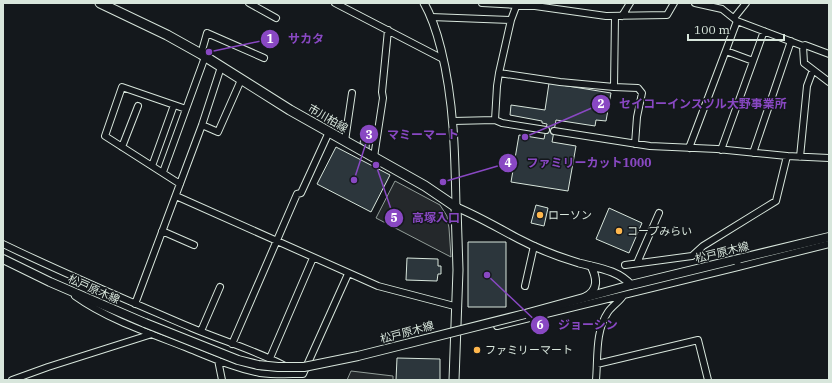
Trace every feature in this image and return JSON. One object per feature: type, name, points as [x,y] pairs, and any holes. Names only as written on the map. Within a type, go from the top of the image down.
[{"type":"main road","name":"市川柏線","points":[[100,3],[166,35],[203,56],[290,110],[425,186],[456,207]]},
{"type":"main road","points":[[454,380],[458,307],[456,207]]},
{"type":"main road","name":"松戸原木線","points":[[3,258],[66,289],[145,323],[245,362],[278,367],[304,367],[358,356],[631,286],[737,263],[829,237]]},
{"type":"street","points":[[249,3],[276,18]]},
{"type":"street","points":[[335,3],[443,59]]},
{"type":"street","points":[[424,3],[431,17],[443,59],[453,122],[456,207],[474,214],[534,246],[568,259],[612,271],[625,278],[631,286]]},
{"type":"street","points":[[482,3],[516,4],[594,15],[622,16],[666,15],[674,3]]},
{"type":"street","points":[[622,16],[630,3]]},
{"type":"street","points":[[695,3],[722,9],[735,20],[803,46],[805,45],[829,54]]},
{"type":"street","points":[[689,148],[726,52],[735,20],[746,3]]},
{"type":"street","points":[[495,120],[499,73],[516,4]]},
{"type":"street","points":[[614,16],[614,87]]},
{"type":"street","points":[[431,17],[511,20]]},
{"type":"street","points":[[374,157],[383,98],[382,92],[388,30]]},
{"type":"street","points":[[722,150],[764,31]]},
{"type":"street","points":[[163,172],[186,109],[203,56],[207,33],[264,58]]},
{"type":"street","points":[[753,153],[791,41]]},
{"type":"street","points":[[803,46],[804,64],[829,82]]},
{"type":"street","points":[[726,52],[754,61]]},
{"type":"street","points":[[135,304],[202,125],[221,67]]},
{"type":"street","points":[[800,157],[807,86],[813,70]]},
{"type":"street","points":[[499,73],[560,82],[638,88],[642,92],[637,117],[635,144]]},
{"type":"street","points":[[202,125],[218,132],[241,80]]},
{"type":"street","points":[[180,184],[105,136],[122,87],[186,109]]},
{"type":"street","points":[[346,141],[352,93]]},
{"type":"street","points":[[152,166],[174,105]]},
{"type":"street","points":[[122,147],[138,106]]},
{"type":"street","points":[[453,122],[495,120],[502,123],[546,130]]},
{"type":"street","points":[[554,131],[635,144],[829,158]]},
{"type":"street","points":[[232,365],[234,344],[298,194],[301,193],[329,132]]},
{"type":"street","points":[[625,265],[692,256],[703,246],[776,201],[787,156]]},
{"type":"street","points":[[176,196],[348,274],[378,286],[458,307]]},
{"type":"street","points":[[637,263],[659,213]]},
{"type":"street","points":[[162,231],[194,246]]},
{"type":"street","points":[[3,244],[135,304],[270,358],[286,367],[296,377]]},
{"type":"street","points":[[497,326],[623,296],[737,263],[829,244]]},
{"type":"street","points":[[525,286],[534,246]]},
{"type":"street","points":[[270,358],[313,258]]},
{"type":"street","points":[[577,301],[588,296],[596,286],[597,280],[591,266]]},
{"type":"street","points":[[66,289],[92,307],[135,327],[218,360],[262,373],[296,377],[303,374],[348,274]]},
{"type":"street","points":[[201,331],[220,287]]},
{"type":"street","points":[[596,380],[599,333],[609,311],[623,296]]},
{"type":"street","points":[[133,341],[137,335],[135,327]]},
{"type":"street","points":[[12,380],[152,334]]},
{"type":"street","points":[[597,364],[698,340],[708,380]]},
{"type":"street","points":[[218,360],[222,380]]},
{"type":"shaded area","points":[[395,181],[440,205],[447,216],[451,257],[376,218]]},
{"type":"shaded area","points":[[351,371],[393,376],[393,380],[347,380]]},
{"type":"building","points":[[549,83],[611,93],[606,121],[596,120],[595,126],[556,120],[552,142],[576,146],[568,191],[511,182],[519,135],[544,139],[547,124],[542,123],[542,121],[510,115],[511,105],[545,110]]},
{"type":"building","points":[[362,133],[370,135],[369,150],[360,143]]},
{"type":"building","points":[[336,147],[390,175],[371,212],[317,184]]},
{"type":"building","name":"ローソン","points":[[536,205],[548,208],[544,226],[531,223]]},
{"type":"building","name":"コープみらい","points":[[609,208],[642,223],[629,253],[596,239]]},
{"type":"building","points":[[468,242],[506,242],[506,307],[468,307]]},
{"type":"building","points":[[407,258],[438,259],[438,266],[441,266],[441,274],[438,274],[437,281],[406,280]]},
{"type":"building","points":[[397,358],[440,359],[440,380],[396,380]]},
{"type":"place","name":"サカタ","points":[[209,52]]},
{"type":"place","name":"セイコーインスツル大野事業所","points":[[525,137]]},
{"type":"place","name":"高塚入口","points":[[376,165]]},
{"type":"place","name":"マミーマート","points":[[354,180]]},
{"type":"place","name":"ファミリーカット1000","points":[[443,182]]},
{"type":"place","name":"ローソン","points":[[540,215]]},
{"type":"place","name":"コープみらい","points":[[619,231]]},
{"type":"place","name":"ジョーシン","points":[[487,275]]},
{"type":"place","name":"ファミリーマート","points":[[477,350]]}]
